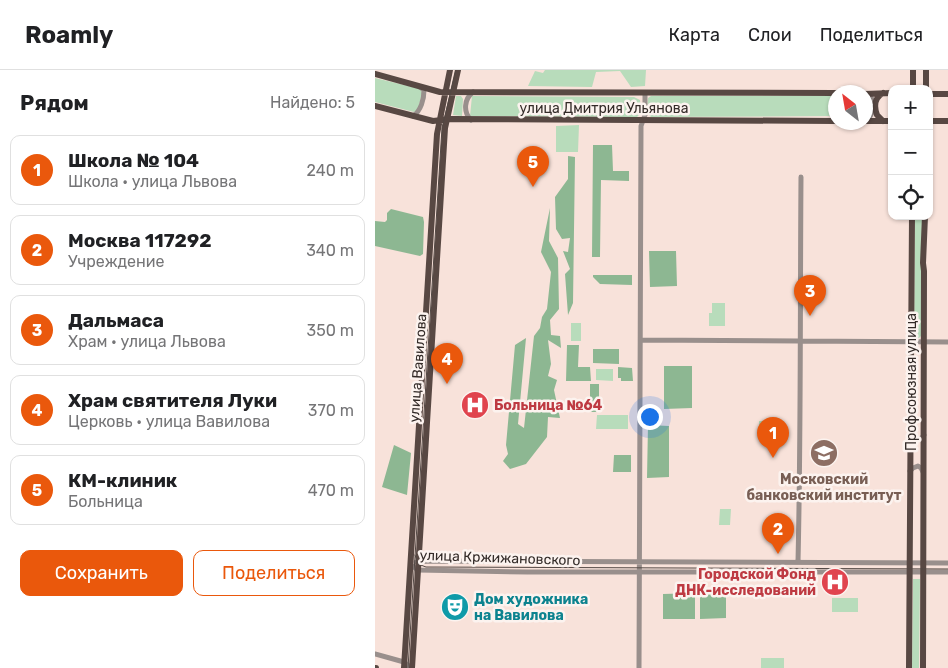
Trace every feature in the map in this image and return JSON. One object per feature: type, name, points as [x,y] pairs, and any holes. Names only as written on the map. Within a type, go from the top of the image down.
[{"type":"main road","name":"улица Вавилова","points":[[404,665],[439,121],[450,70]]},
{"type":"main road","name":"улица Вавилова","points":[[411,668],[446,120],[458,70]]},
{"type":"main road","points":[[913,70],[913,85]]},
{"type":"main road","points":[[926,70],[926,85]]},
{"type":"main road","name":"улица Дмитрия Ульянова","points":[[375,74],[445,92],[828,93]]},
{"type":"main road","points":[[883,93],[876,99],[876,112],[883,121]]},
{"type":"main road","points":[[873,94],[888,94]]},
{"type":"main road","points":[[933,94],[948,94]]},
{"type":"main road","name":"улица Дмитрия Ульянова","points":[[375,106],[433,122],[446,120],[828,121]]},
{"type":"main road","points":[[873,120],[888,121]]},
{"type":"main road","points":[[933,121],[948,121]]},
{"type":"main road","name":"Профсоюзная улица","points":[[909,668],[912,220]]},
{"type":"main road","name":"Профсоюзная улица","points":[[923,668],[923,263],[925,220]]},
{"type":"street","points":[[413,116],[419,111],[423,95],[424,90],[419,86]]},
{"type":"street","points":[[471,120],[467,114],[466,105],[467,98],[473,92]]},
{"type":"street","points":[[639,668],[641,126],[645,93]]},
{"type":"street","points":[[798,562],[801,388],[801,177]]},
{"type":"street","points":[[641,340],[948,342]]},
{"type":"street","points":[[910,434],[916,440],[921,439],[924,434]]},
{"type":"street","points":[[910,472],[918,466],[923,469],[923,473]]},
{"type":"street","name":"улица Кржижановского","points":[[948,563],[419,561],[411,565],[418,570],[948,572]]},
{"type":"street","points":[[375,654],[411,668]]},
{"type":"green space","points":[[545,70],[646,70],[645,86],[631,87],[620,71],[596,72],[592,87],[528,86],[535,71],[543,73]]},
{"type":"green space","points":[[375,78],[421,89],[422,93],[418,110],[414,112],[375,102]]},
{"type":"green space","points":[[456,96],[461,96],[463,99],[462,116],[453,115]]},
{"type":"green space","points":[[472,96],[634,97],[640,100],[641,113],[637,117],[470,116]]},
{"type":"green space","points":[[651,96],[828,96],[828,116],[651,117],[647,113],[648,98]]},
{"type":"green space","points":[[579,125],[578,152],[556,152],[556,126]]},
{"type":"green space","points":[[593,145],[612,145],[613,171],[629,171],[629,181],[601,180],[600,257],[592,257]]},
{"type":"green space","points":[[568,156],[575,157],[573,303],[568,315],[565,274],[570,269],[563,251],[568,252],[570,238],[562,239],[556,229],[555,197],[568,179]]},
{"type":"green space","points":[[550,208],[549,241],[558,258],[559,309],[550,320],[551,335],[560,336],[561,348],[548,340],[551,364],[548,376],[557,380],[554,390],[560,418],[548,417],[547,437],[526,464],[510,469],[503,461],[508,454],[506,445],[515,345],[526,338],[518,424],[524,428],[534,336],[540,328],[542,317],[547,309],[551,272],[541,252]]},
{"type":"green space","points":[[391,209],[423,217],[423,254],[420,256],[375,246],[375,221],[385,222],[387,220],[387,213]]},
{"type":"green space","points":[[915,220],[922,220],[921,336],[914,338]]},
{"type":"green space","points":[[649,251],[676,251],[677,286],[650,287]]},
{"type":"green space","points":[[593,275],[632,275],[632,285],[600,284]]},
{"type":"green space","points":[[712,303],[725,303],[725,326],[709,326],[709,313],[712,313]]},
{"type":"green space","points":[[571,323],[581,323],[581,341],[571,341]]},
{"type":"green space","points":[[567,345],[579,345],[578,367],[590,367],[591,381],[566,381]]},
{"type":"green space","points":[[593,349],[619,349],[619,364],[593,363]]},
{"type":"green space","points":[[664,366],[692,366],[692,408],[664,409]]},
{"type":"green space","points":[[618,367],[632,368],[633,381],[621,381],[621,378],[618,378]]},
{"type":"green space","points":[[596,369],[613,369],[613,381],[596,380]]},
{"type":"green space","points":[[590,384],[599,384],[599,412],[590,412]]},
{"type":"green space","points":[[597,415],[628,415],[628,429],[596,429]]},
{"type":"green space","points":[[759,421],[784,421],[784,433],[759,433]]},
{"type":"green space","points":[[648,425],[669,426],[669,477],[647,478]]},
{"type":"green space","points":[[394,445],[411,453],[407,495],[382,487]]},
{"type":"green space","points":[[614,455],[631,455],[631,472],[613,472]]},
{"type":"green space","points":[[720,509],[731,509],[730,525],[719,525]]},
{"type":"green space","points":[[913,579],[920,579],[919,668],[912,668]]},
{"type":"green space","points":[[695,593],[695,619],[663,619],[663,594]]},
{"type":"green space","points":[[700,593],[726,593],[726,618],[700,619]]},
{"type":"green space","points":[[832,598],[858,598],[858,612],[832,612]]},
{"type":"green space","points":[[761,658],[784,658],[784,668],[761,668]]},
{"type":"tram line","points":[[408,668],[442,128],[456,70]]},
{"type":"tram line","points":[[415,555],[418,564],[426,567],[948,569]]},
{"type":"place","name":"КМ-клиник","points":[[533,187]]},
{"type":"place","name":"Дальмаса","points":[[810,316]]},
{"type":"place","name":"Храм святителя Луки","points":[[447,384]]},
{"type":"place","name":"Больница №64","points":[[475,405]]},
{"type":"place","name":"Московский банковский институт","points":[[824,453]]},
{"type":"place","name":"Школа № 104","points":[[773,458]]},
{"type":"place","name":"Москва 117292","points":[[778,554]]},
{"type":"place","name":"Городской Фонд ДНК-исследований","points":[[835,582]]},
{"type":"place","name":"Дом художника на Вавилова","points":[[455,607]]}]
